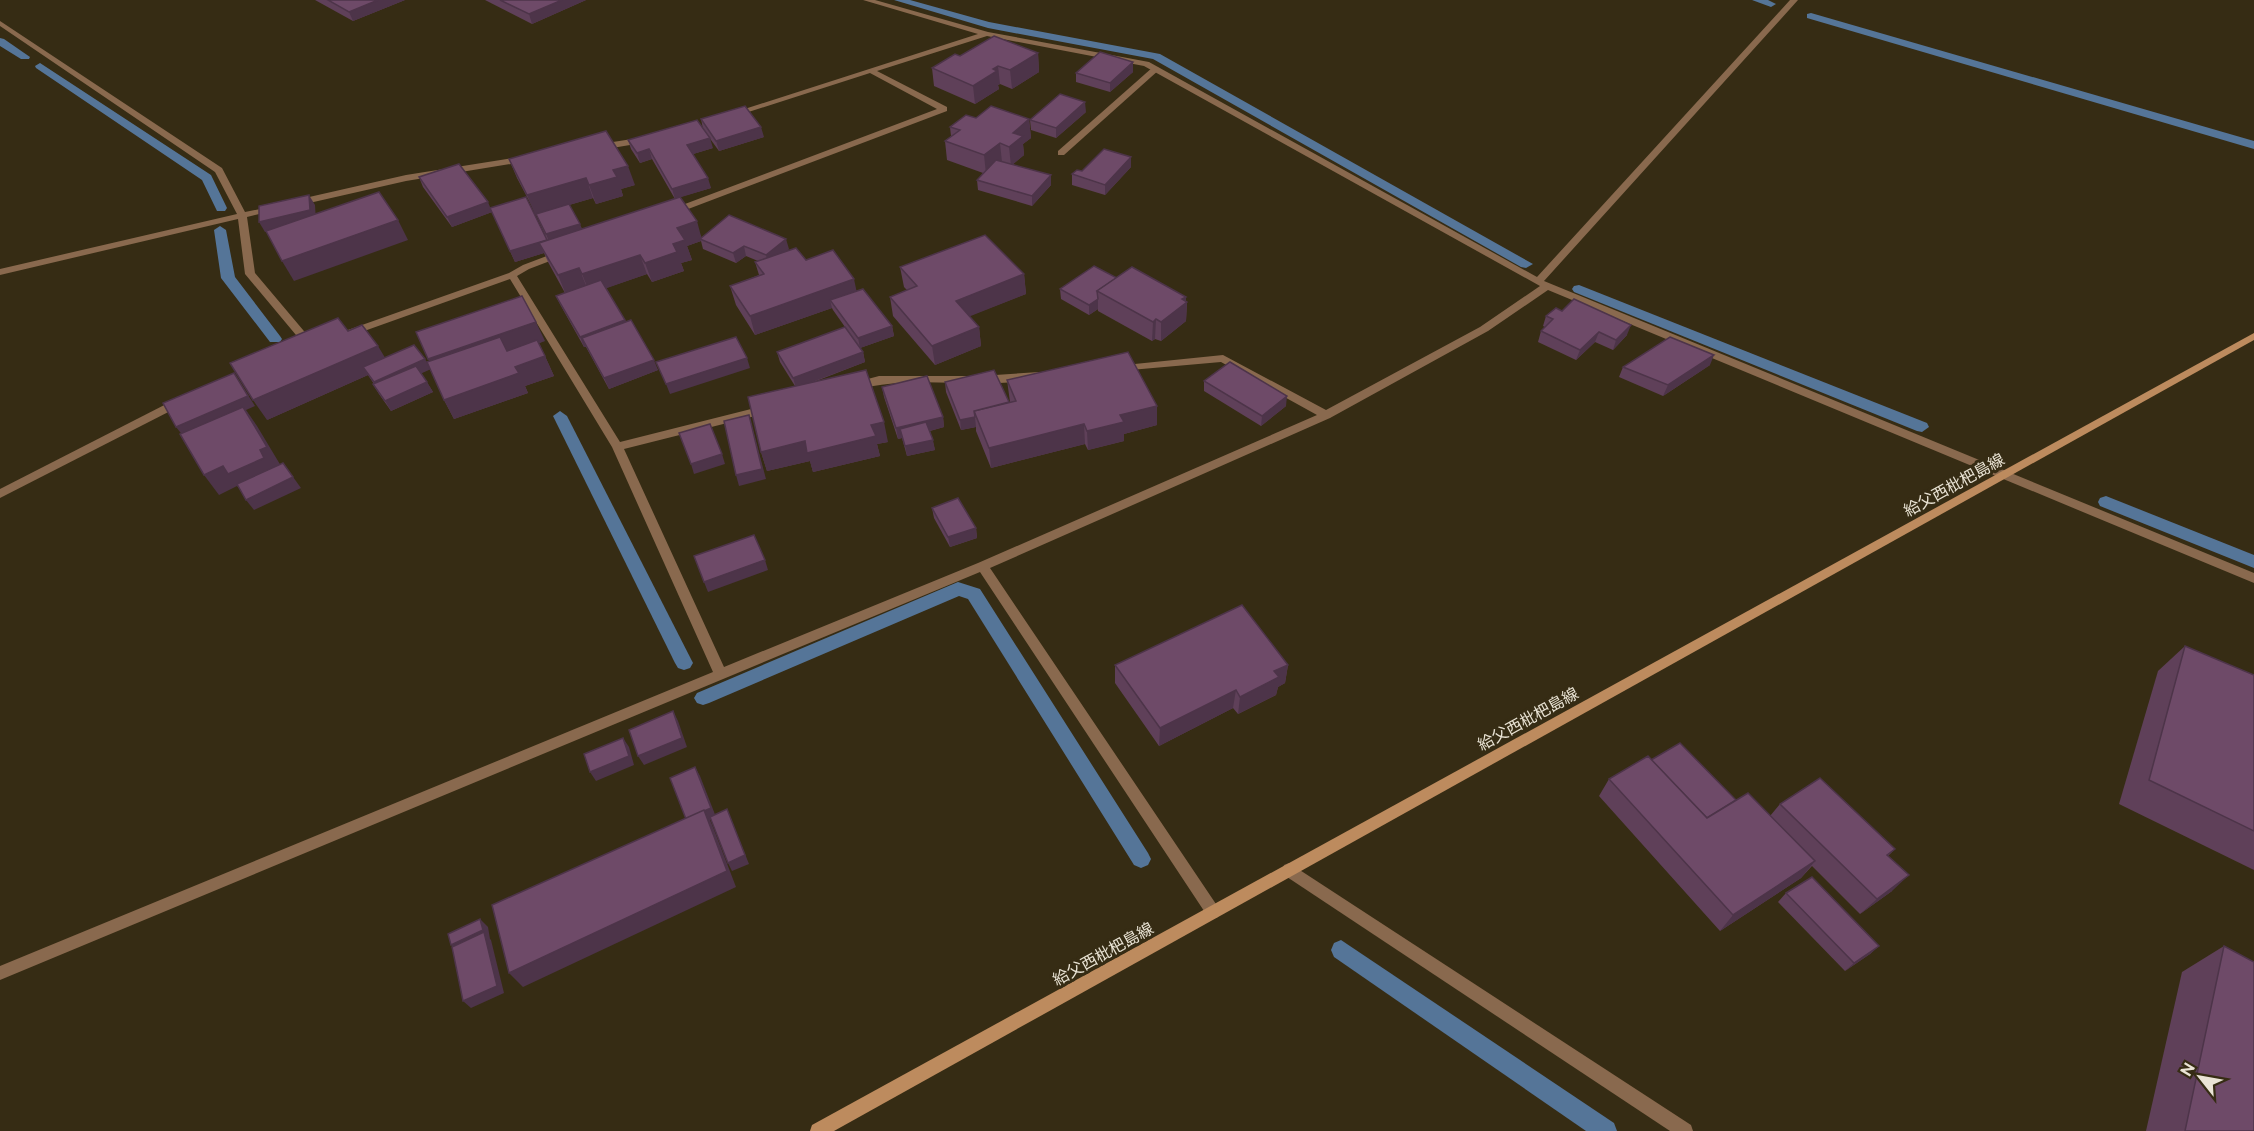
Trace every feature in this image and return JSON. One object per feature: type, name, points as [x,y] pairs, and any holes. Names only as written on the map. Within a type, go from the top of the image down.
[{"type":"main road","name":"給父西枇杷島線","points":[[818,1131],[2254,336]]},
{"type":"street","points":[[867,0],[987,34],[1146,64],[1543,284],[2254,578]]},
{"type":"street","points":[[0,973],[982,566],[1326,415],[1484,329],[1543,284],[1794,0]]},
{"type":"street","points":[[0,23],[219,170],[242,215],[250,274],[311,346]]},
{"type":"street","points":[[728,115],[987,34]]},
{"type":"street","points":[[1061,153],[1156,69]]},
{"type":"street","points":[[658,217],[944,110],[872,71]]},
{"type":"street","points":[[593,148],[651,139]]},
{"type":"street","points":[[0,272],[406,178],[535,158]]},
{"type":"street","points":[[333,338],[512,274],[570,250]]},
{"type":"street","points":[[512,274],[617,447],[720,673]]},
{"type":"street","points":[[301,350],[322,342]]},
{"type":"street","points":[[1107,369],[1223,358],[1326,415]]},
{"type":"street","points":[[845,389],[879,380],[980,380],[1049,374]]},
{"type":"street","points":[[0,494],[188,397]]},
{"type":"street","points":[[617,447],[777,406]]},
{"type":"street","points":[[982,566],[1213,912]]},
{"type":"street","points":[[1289,870],[1685,1131]]},
{"type":"building","points":[[328,0],[378,0],[349,12]]},
{"type":"building","points":[[500,0],[562,0],[529,14]]},
{"type":"building","points":[[994,36],[1038,53],[1010,70],[998,66],[993,69],[997,71],[973,86],[932,68],[955,54],[960,56]]},
{"type":"building","points":[[1100,52],[1133,62],[1110,83],[1076,73]]},
{"type":"building","points":[[1060,94],[1085,102],[1056,128],[1030,120]]},
{"type":"building","points":[[745,106],[761,127],[716,141],[701,119]]},
{"type":"building","points":[[991,106],[1029,119],[1013,133],[1023,136],[1009,147],[1000,143],[984,155],[945,141],[960,130],[950,127],[966,115],[976,118]]},
{"type":"building","points":[[697,120],[710,138],[687,145],[708,178],[672,189],[649,149],[637,153],[628,140]]},
{"type":"building","points":[[606,131],[628,166],[613,170],[617,177],[589,185],[586,178],[527,195],[509,159]]},
{"type":"building","points":[[1104,149],[1131,157],[1105,185],[1072,174],[1077,170],[1082,171]]},
{"type":"building","points":[[996,160],[1051,175],[1032,196],[977,180]]},
{"type":"building","points":[[459,164],[488,202],[447,217],[419,177]]},
{"type":"building","points":[[379,192],[398,220],[282,261],[266,231]]},
{"type":"building","points":[[309,195],[310,210],[259,222],[259,206]]},
{"type":"building","points":[[526,197],[547,240],[510,251],[490,208]]},
{"type":"building","points":[[680,197],[697,221],[677,228],[685,240],[673,244],[677,252],[645,263],[640,255],[582,274],[579,268],[558,275],[539,243]]},
{"type":"building","points":[[569,204],[580,224],[546,234],[536,214]]},
{"type":"building","points":[[729,215],[786,239],[766,255],[744,246],[733,253],[700,239]]},
{"type":"building","points":[[985,235],[1024,274],[956,301],[979,327],[932,346],[890,297],[917,286],[900,267]]},
{"type":"building","points":[[796,248],[806,260],[833,250],[854,279],[750,316],[730,286],[764,274],[755,262]]},
{"type":"building","points":[[1094,266],[1117,278],[1097,291],[1098,299],[1089,305],[1060,289]]},
{"type":"building","points":[[1132,267],[1186,297],[1182,299],[1187,302],[1161,322],[1156,319],[1153,322],[1097,291]]},
{"type":"building","points":[[601,280],[625,320],[580,337],[556,296]]},
{"type":"building","points":[[863,289],[892,326],[858,338],[830,300]]},
{"type":"building","points":[[522,296],[536,322],[428,359],[416,332]]},
{"type":"building","points":[[1574,299],[1631,325],[1616,340],[1599,332],[1580,350],[1541,331],[1553,319],[1546,316],[1556,308],[1562,311]]},
{"type":"building","points":[[338,318],[348,331],[362,325],[378,346],[253,400],[230,363]]},
{"type":"building","points":[[631,320],[654,360],[604,378],[582,338]]},
{"type":"building","points":[[845,327],[863,352],[793,378],[777,352]]},
{"type":"building","points":[[500,337],[507,351],[537,340],[545,356],[515,367],[519,373],[444,400],[427,362]]},
{"type":"building","points":[[736,337],[747,358],[666,384],[656,362]]},
{"type":"building","points":[[1670,337],[1714,355],[1668,385],[1623,367]]},
{"type":"building","points":[[414,345],[425,359],[374,382],[363,367]]},
{"type":"building","points":[[1128,352],[1157,406],[1120,415],[1124,422],[1087,431],[1084,424],[989,448],[974,411],[1016,401],[1007,380]]},
{"type":"building","points":[[1230,362],[1287,396],[1262,416],[1204,381]]},
{"type":"building","points":[[416,366],[427,382],[385,401],[373,384]]},
{"type":"building","points":[[866,370],[884,422],[871,425],[876,436],[807,453],[805,441],[761,452],[748,397]]},
{"type":"building","points":[[994,370],[1009,402],[974,411],[975,417],[960,420],[945,382]]},
{"type":"building","points":[[234,373],[248,396],[176,427],[163,403]]},
{"type":"building","points":[[927,376],[943,417],[896,428],[882,387]]},
{"type":"building","points":[[243,407],[267,447],[260,450],[264,458],[228,474],[223,466],[204,475],[180,434]]},
{"type":"building","points":[[749,415],[762,469],[736,475],[724,421]]},
{"type":"building","points":[[926,422],[933,440],[905,446],[900,429]]},
{"type":"building","points":[[710,424],[722,454],[691,464],[679,433]]},
{"type":"building","points":[[283,463],[293,477],[246,500],[237,484]]},
{"type":"building","points":[[958,498],[976,528],[948,537],[932,508]]},
{"type":"building","points":[[754,535],[765,560],[704,582],[694,556]]},
{"type":"building","points":[[1242,605],[1288,665],[1274,671],[1279,677],[1240,697],[1236,690],[1160,728],[1115,665]]},
{"type":"building","points":[[2185,646],[2254,675],[2254,831],[2149,780]]},
{"type":"building","points":[[673,711],[682,738],[638,756],[629,730]]},
{"type":"building","points":[[623,738],[629,756],[590,772],[584,754]]},
{"type":"building","points":[[1680,743],[1736,800],[1707,818],[1651,760]]},
{"type":"building","points":[[1648,756],[1707,818],[1748,793],[1815,861],[1733,915],[1609,779]]},
{"type":"building","points":[[695,767],[711,808],[686,819],[670,778]]},
{"type":"building","points":[[1820,778],[1895,849],[1887,855],[1909,875],[1877,899],[1780,804]]},
{"type":"building","points":[[727,809],[745,855],[728,863],[710,817]]},
{"type":"building","points":[[704,810],[727,871],[509,973],[492,905]]},
{"type":"building","points":[[1812,877],[1879,946],[1854,963],[1786,893]]},
{"type":"building","points":[[480,919],[483,930],[451,945],[448,934]]},
{"type":"building","points":[[484,932],[497,986],[463,1001],[452,947]]},
{"type":"building","points":[[2224,946],[2254,962],[2254,1131],[2185,1131]]},
{"type":"waterway","points":[[899,0],[988,25],[1156,56],[1526,264]]},
{"type":"waterway","points":[[1757,0],[1771,4]]},
{"type":"waterway","points":[[1811,16],[2254,145]]},
{"type":"waterway","points":[[0,41],[25,57]]},
{"type":"waterway","points":[[40,66],[207,178],[221,208]]},
{"type":"waterway","points":[[220,230],[228,278],[275,339]]},
{"type":"waterway","points":[[1579,289],[1922,427]]},
{"type":"waterway","points":[[560,416],[684,663]]},
{"type":"waterway","points":[[2106,502],[2254,562]]},
{"type":"waterway","points":[[703,698],[958,589],[974,594],[1141,859]]},
{"type":"waterway","points":[[1341,950],[1606,1131]]}]
